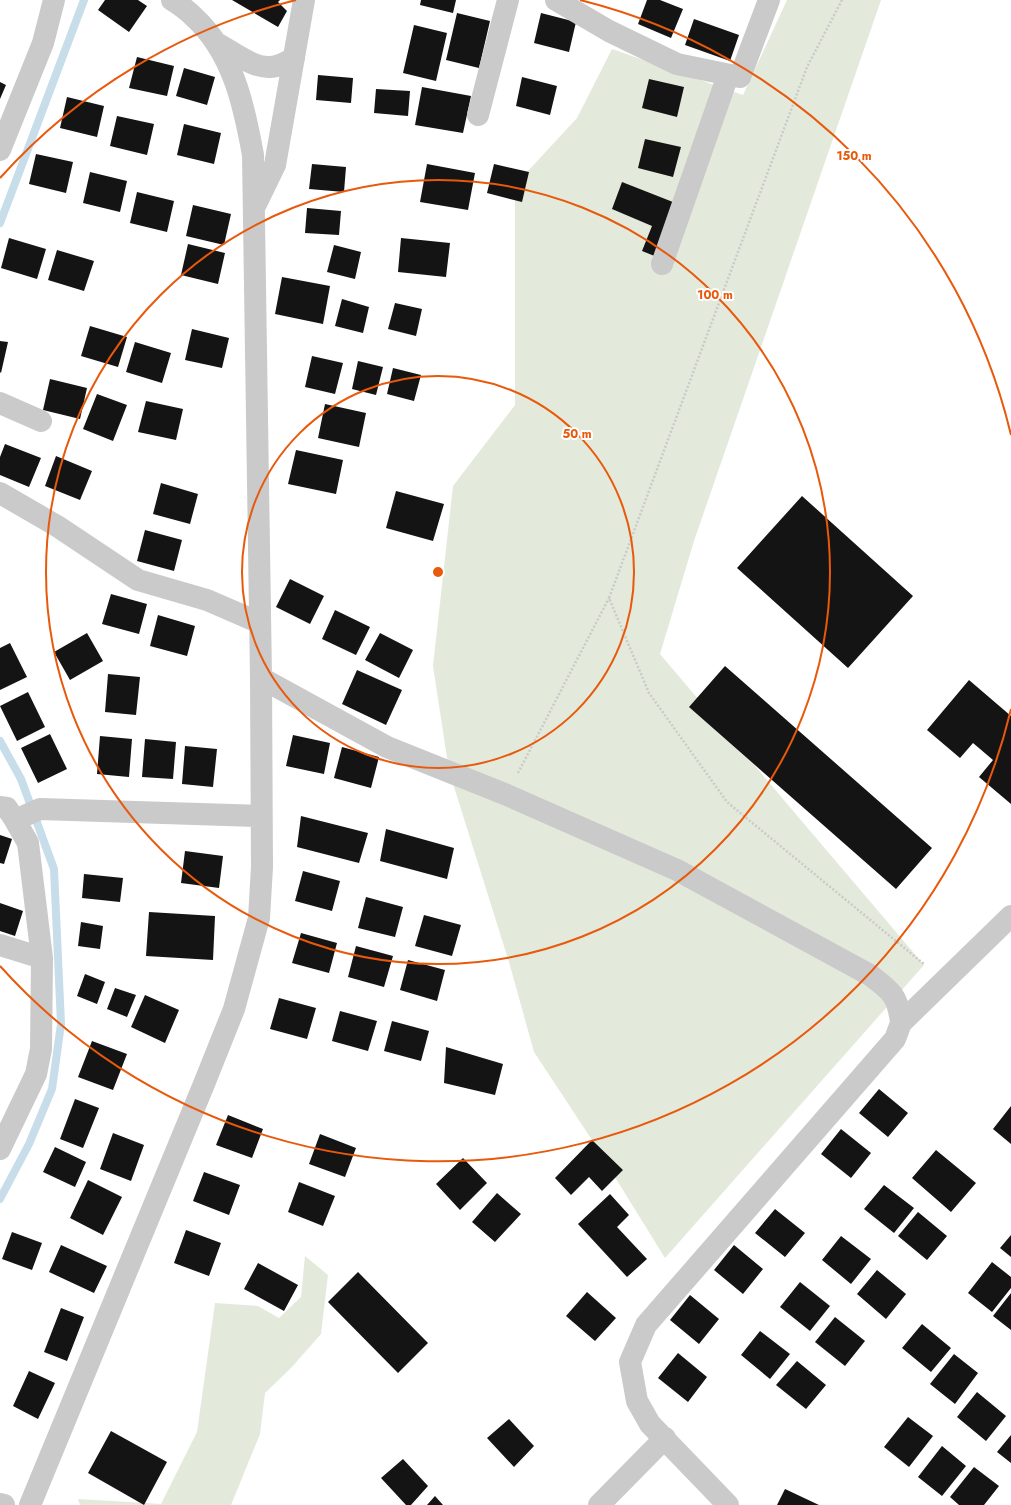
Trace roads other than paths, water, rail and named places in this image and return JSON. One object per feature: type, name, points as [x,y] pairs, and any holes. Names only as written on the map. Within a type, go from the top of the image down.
[{"type":"street","points":[[0,150],[43,43],[54,0]]},
{"type":"street","points":[[30,1505],[234,1009],[259,918],[262,867],[260,816],[261,678],[253,155],[246,112],[234,77],[218,44],[194,17],[172,0]]},
{"type":"street","points":[[254,208],[275,165],[304,0]]},
{"type":"street","points":[[478,115],[508,0]]},
{"type":"street","points":[[556,0],[609,31],[677,64],[740,77],[769,0]]},
{"type":"street","points":[[218,44],[255,64],[270,67],[280,65],[294,58]]},
{"type":"street","points":[[662,264],[728,75]]},
{"type":"street","points":[[0,403],[41,421]]},
{"type":"street","points":[[0,493],[57,526],[138,580],[207,600],[260,623]]},
{"type":"street","points":[[261,678],[387,747],[507,795],[677,870],[870,975],[891,992],[900,1007],[901,1023],[895,1039],[646,1325],[630,1362],[637,1401],[650,1424],[728,1505]]},
{"type":"street","points":[[0,1149],[36,1074],[41,1049],[42,958],[28,843],[8,814],[40,809],[260,816]]},
{"type":"street","points":[[901,1023],[1011,916]]},
{"type":"street","points":[[0,945],[42,958]]},
{"type":"street","points":[[599,1505],[665,1438]]},
{"type":"street","points":[[0,1504],[4,1505]]},
{"type":"waterway","points":[[0,223],[84,0]]},
{"type":"waterway","points":[[0,741],[21,779],[54,869],[61,1024],[52,1089],[29,1144],[0,1199]]}]
